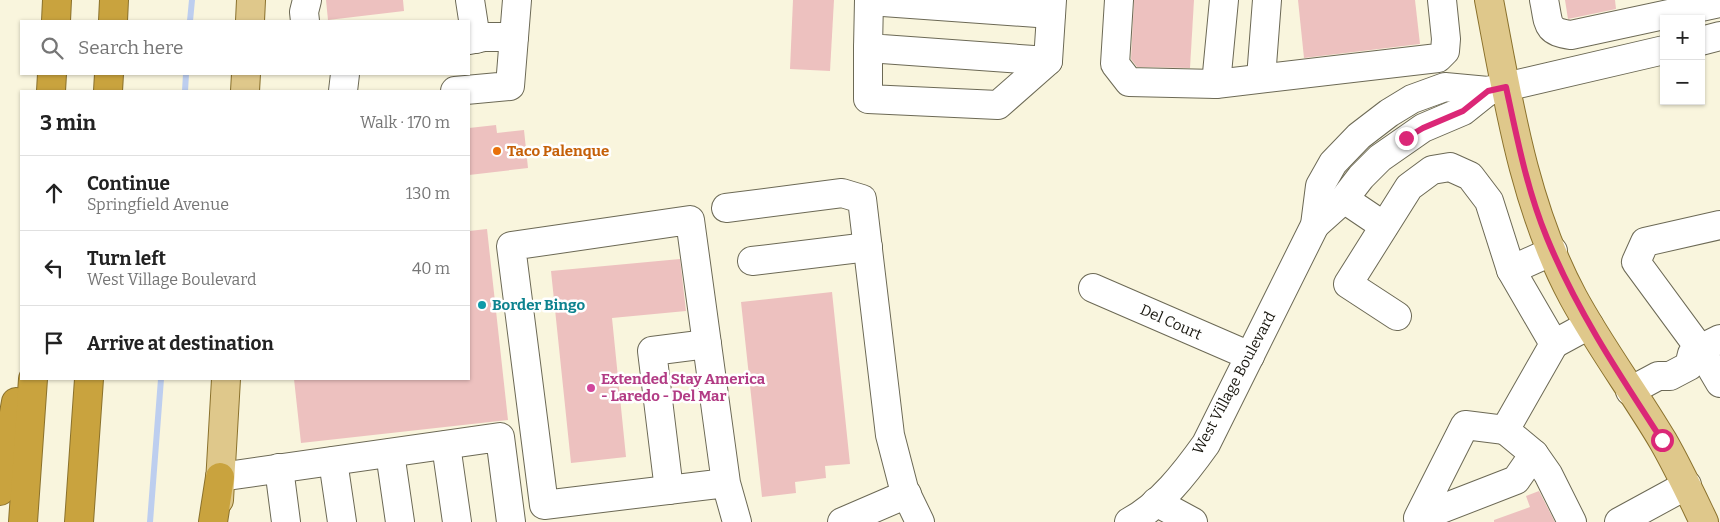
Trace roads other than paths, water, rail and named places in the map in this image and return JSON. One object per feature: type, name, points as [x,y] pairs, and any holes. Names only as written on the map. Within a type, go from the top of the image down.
[{"type":"highway","points":[[56,20],[57,0]]},
{"type":"highway","points":[[112,20],[114,0]]},
{"type":"highway","points":[[51,90],[52,75]]},
{"type":"highway","points":[[108,90],[109,75]]},
{"type":"highway","points":[[0,491],[20,378]]},
{"type":"highway","points":[[23,522],[33,380]]},
{"type":"highway","points":[[79,522],[89,380]]},
{"type":"highway","points":[[212,522],[220,477]]},
{"type":"main road","points":[[250,20],[251,0]]},
{"type":"main road","points":[[1489,0],[1497,89],[1553,251],[1572,296],[1662,440],[1687,485],[1704,522]]},
{"type":"main road","points":[[245,90],[246,75]]},
{"type":"main road","points":[[218,522],[226,380]]},
{"type":"street","points":[[305,20],[304,12],[307,0]]},
{"type":"street","points":[[455,0],[463,20]]},
{"type":"street","points":[[469,20],[470,0]]},
{"type":"street","points":[[465,90],[510,86],[517,0]]},
{"type":"street","points":[[869,0],[1051,7],[1048,61],[998,105],[868,99],[869,0]]},
{"type":"street","points":[[1118,0],[1114,64],[1129,82],[1216,84],[1438,58],[1445,51],[1446,39],[1442,0]]},
{"type":"street","points":[[1216,84],[1224,0]]},
{"type":"street","points":[[1261,78],[1267,0]]},
{"type":"street","points":[[1544,0],[1550,26],[1556,33],[1571,35],[1652,9],[1720,3]]},
{"type":"street","points":[[1652,9],[1660,42]]},
{"type":"street","points":[[470,33],[514,37]]},
{"type":"street","points":[[1705,40],[1720,36]]},
{"type":"street","points":[[868,48],[1048,61]]},
{"type":"street","name":"West Village Boulevard","points":[[1129,522],[1156,502],[1185,473],[1206,444],[1315,225],[1320,186],[1333,163],[1359,136],[1389,113],[1412,99],[1445,87],[1497,89],[1660,50]]},
{"type":"street","points":[[344,90],[345,75]]},
{"type":"street","name":"West Village Boulevard","points":[[1315,225],[1344,199],[1361,176],[1393,148],[1423,128],[1463,111],[1497,89]]},
{"type":"street","points":[[1397,316],[1348,284],[1409,187],[1432,170],[1450,167],[1470,176],[1489,201],[1511,270],[1554,344]]},
{"type":"street","points":[[726,208],[842,193],[862,199],[890,435],[907,494],[920,522]]},
{"type":"street","points":[[1344,199],[1384,226]]},
{"type":"street","points":[[726,483],[544,505],[511,246],[690,220],[726,483],[737,522]]},
{"type":"street","points":[[1720,225],[1645,242],[1636,262],[1704,347],[1720,383]]},
{"type":"street","points":[[752,262],[868,247]]},
{"type":"street","points":[[1511,270],[1553,251]]},
{"type":"street","name":"Del Court","points":[[1093,288],[1250,356]]},
{"type":"street","points":[[1505,430],[1554,344],[1589,325]]},
{"type":"street","points":[[669,490],[652,351],[707,344]]},
{"type":"street","points":[[1630,391],[1658,376],[1670,376],[1689,366],[1704,347]]},
{"type":"street","points":[[1418,520],[1465,425],[1505,430],[1534,454],[1548,474],[1572,522]]},
{"type":"street","points":[[220,477],[500,438],[511,522]]},
{"type":"street","points":[[446,445],[458,522]]},
{"type":"street","points":[[390,453],[400,522]]},
{"type":"street","points":[[1418,520],[1516,480],[1534,454]]},
{"type":"street","points":[[333,461],[342,522]]},
{"type":"street","points":[[279,468],[286,522]]},
{"type":"street","points":[[1619,522],[1687,485]]},
{"type":"street","points":[[842,522],[907,494]]},
{"type":"street","points":[[1156,502],[1193,522]]},
{"type":"waterway","points":[[190,20],[192,0]]},
{"type":"waterway","points":[[185,90],[186,75]]},
{"type":"waterway","points":[[150,522],[161,380]]},
{"type":"place","name":"Taco Palenque","points":[[497,151]]},
{"type":"place","name":"Border Bingo","points":[[482,305]]},
{"type":"place","name":"Extended Stay America - Laredo - Del Mar","points":[[591,388]]}]
